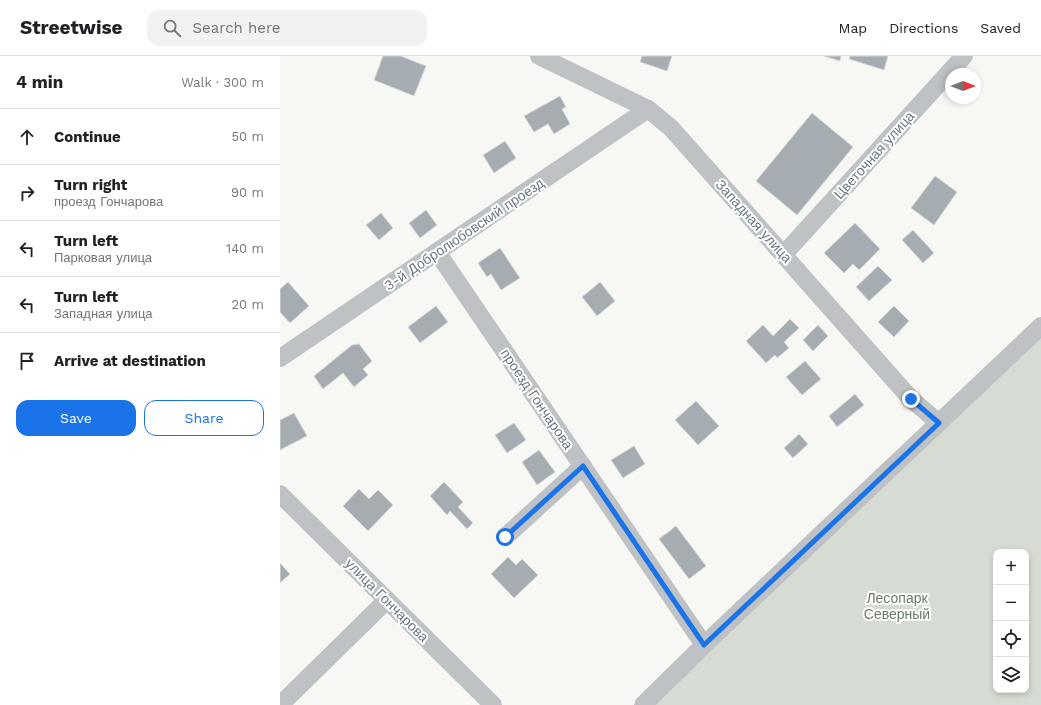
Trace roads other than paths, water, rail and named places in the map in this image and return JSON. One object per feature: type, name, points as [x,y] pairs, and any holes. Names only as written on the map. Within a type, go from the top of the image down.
[{"type":"street","name":"Западная улица","points":[[539,56],[648,109],[671,128],[911,399],[939,423]]},
{"type":"street","name":"Цветочная улица","points":[[784,254],[964,56]]},
{"type":"street","name":"3-й Добролюбовский проезд","points":[[280,358],[648,109]]},
{"type":"street","name":"проезд Гончарова","points":[[437,252],[704,645]]},
{"type":"street","points":[[643,705],[704,645],[1041,326]]},
{"type":"street","points":[[505,537],[583,466]]},
{"type":"street","name":"улица Гончарова","points":[[280,494],[493,705]]},
{"type":"street","points":[[280,705],[387,600]]},
{"type":"park label","name":"Лесопарк Северный","points":[[897,606]]}]
